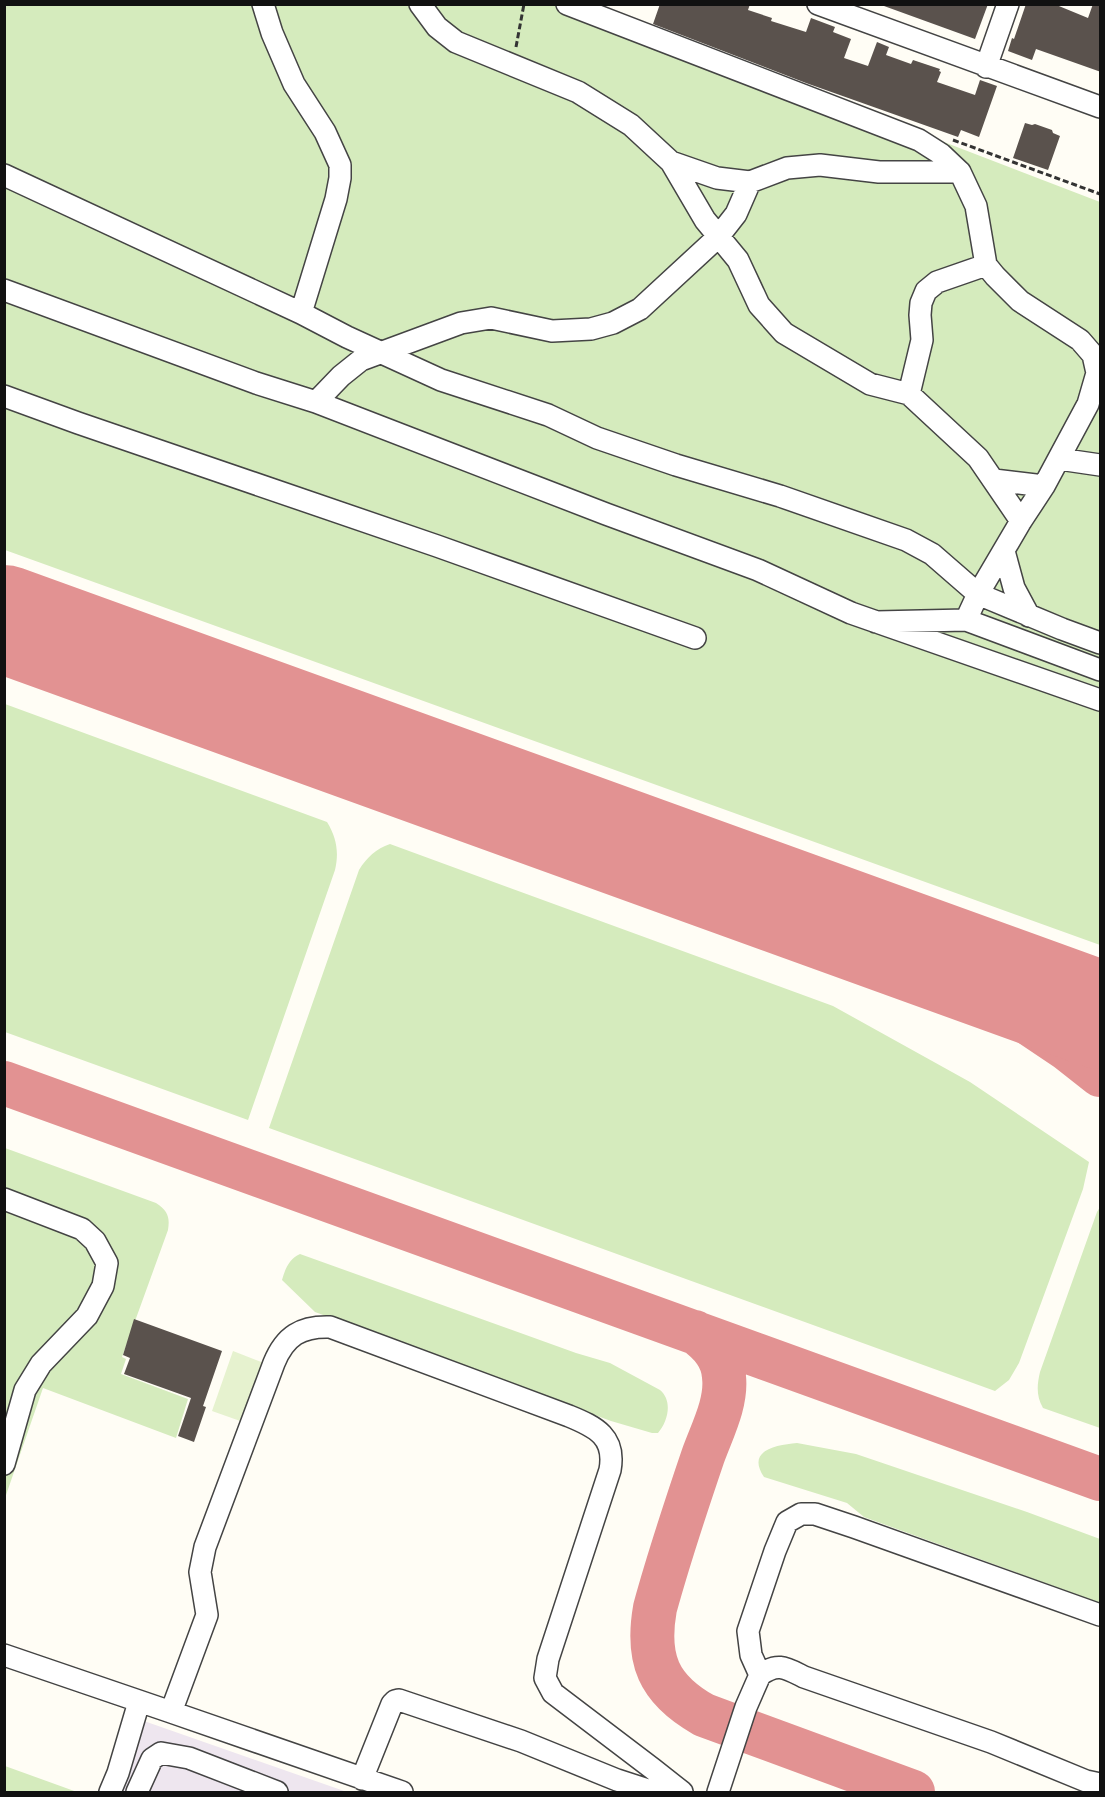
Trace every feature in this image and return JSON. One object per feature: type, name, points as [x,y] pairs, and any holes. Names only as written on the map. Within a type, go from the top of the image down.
[{"type":"street","points":[[263,4],[272,33],[294,84],[325,132],[340,165],[336,199],[301,313]]},
{"type":"street","points":[[420,4],[437,27],[456,42],[578,92],[632,125],[671,162],[705,220],[738,260],[759,305],[784,333],[870,384],[909,394],[978,458],[1021,520]]},
{"type":"street","points":[[567,4],[919,140],[941,154],[960,172],[976,206],[986,265],[1020,301],[1080,340],[1098,361],[1098,373],[1088,404],[1044,486],[1021,520],[978,594],[966,620]]},
{"type":"street","points":[[818,4],[1101,106]]},
{"type":"street","points":[[986,66],[1008,4]]},
{"type":"street","points":[[671,162],[717,178],[750,182],[787,168],[820,165],[879,172],[960,172]]},
{"type":"street","points":[[4,175],[441,380],[548,415],[597,438],[676,465],[780,496],[906,540],[932,555],[978,594],[1101,643]]},
{"type":"street","points":[[316,402],[341,376],[362,360],[461,323],[491,318],[552,331],[591,329],[613,323],[640,309],[718,237],[736,214],[750,182]]},
{"type":"street","points":[[909,394],[922,339],[921,303],[926,291],[937,282],[986,265]]},
{"type":"street","points":[[4,290],[245,379],[316,402],[758,570],[851,613],[1101,700]]},
{"type":"street","points":[[4,396],[696,638]]},
{"type":"street","points":[[1059,459],[1101,465]]},
{"type":"street","points":[[994,480],[1044,486]]},
{"type":"street","points":[[1004,551],[1014,588],[1029,616]]},
{"type":"street","points":[[876,622],[966,620],[1101,670]]},
{"type":"street","points":[[4,1199],[82,1229],[95,1241],[106,1263],[103,1286],[87,1316],[41,1364],[26,1390],[4,1464]]},
{"type":"street","points":[[171,1712],[207,1615],[200,1572],[206,1547],[279,1351],[289,1339],[303,1330],[330,1327],[587,1423],[600,1431],[611,1451],[610,1470],[548,1659],[545,1678],[553,1693],[682,1792]]},
{"type":"street","points":[[760,1675],[751,1655],[748,1631],[775,1551],[788,1522],[801,1514],[815,1514],[854,1527],[1101,1615]]},
{"type":"street","points":[[4,1654],[402,1792]]},
{"type":"street","points":[[718,1792],[746,1707],[760,1675],[771,1667],[784,1667],[804,1677],[991,1742],[1086,1781],[1101,1784]]},
{"type":"street","points":[[362,1779],[392,1704],[395,1701],[404,1700],[654,1792]]},
{"type":"street","points":[[110,1792],[139,1702]]},
{"type":"street","points":[[137,1792],[152,1759],[161,1753],[189,1758],[277,1792]]},
{"type":"path","points":[[513,64],[524,4]]},
{"type":"shaded area","points":[[144,1721],[347,1792],[120,1792]]},
{"type":"green space","points":[[4,5],[588,5],[1100,202],[1100,945],[5,550]]},
{"type":"green space","points":[[5,704],[327,822],[336,846],[335,870],[248,1120],[5,1032]]},
{"type":"green space","points":[[390,844],[833,1006],[970,1082],[1089,1162],[1083,1189],[1019,1363],[1009,1380],[995,1391],[269,1128],[359,870],[372,854]]},
{"type":"green space","points":[[5,1148],[156,1203],[166,1212],[169,1221],[168,1230],[122,1357],[126,1359],[121,1374],[188,1399],[176,1438],[43,1388],[5,1498]]},
{"type":"green space","points":[[1100,1207],[1100,1428],[1043,1408],[1039,1399],[1038,1381]]},
{"type":"green space","points":[[300,1254],[576,1353],[610,1363],[660,1390],[668,1405],[664,1423],[658,1433],[652,1433],[611,1421],[315,1312],[282,1280],[288,1265]]},
{"type":"green space","points":[[233,1351],[264,1363],[243,1422],[212,1411]]},
{"type":"green space","points":[[797,1443],[856,1454],[1100,1539],[1100,1603],[864,1517],[847,1503],[764,1477],[759,1468],[761,1455],[780,1445]]},
{"type":"green space","points":[[5,1766],[77,1792],[5,1792]]},
{"type":"building","points":[[660,4],[750,4],[748,10],[772,18],[771,21],[806,32],[811,18],[835,27],[833,32],[851,39],[844,58],[868,66],[877,42],[889,47],[886,55],[911,64],[913,60],[940,69],[937,82],[975,95],[980,80],[997,86],[979,137],[961,130],[958,137],[806,83],[653,24]]},
{"type":"building","points":[[884,4],[988,4],[975,39],[884,6]]},
{"type":"building","points":[[1026,4],[1054,4],[1088,18],[1093,4],[1101,4],[1101,72],[1036,49],[1032,60],[1008,51]]},
{"type":"building","points":[[1025,123],[1052,130],[1060,136],[1048,170],[1013,158]]},
{"type":"building","points":[[134,1319],[222,1351],[203,1406],[206,1407],[194,1442],[178,1436],[191,1398],[124,1374],[130,1358],[123,1355]]},
{"type":"taxiway","points":[[782,900],[862,933],[943,971],[1012,1012],[1067,1049],[1100,1075]]},
{"type":"taxiway","points":[[4,1083],[1100,1479]]},
{"type":"taxiway","points":[[695,1332],[711,1346],[719,1357],[723,1370],[723,1397],[655,1608],[652,1643],[659,1671],[676,1694],[704,1715],[913,1792]]},
{"type":"runway","points":[[4,619],[1100,1015]]}]
